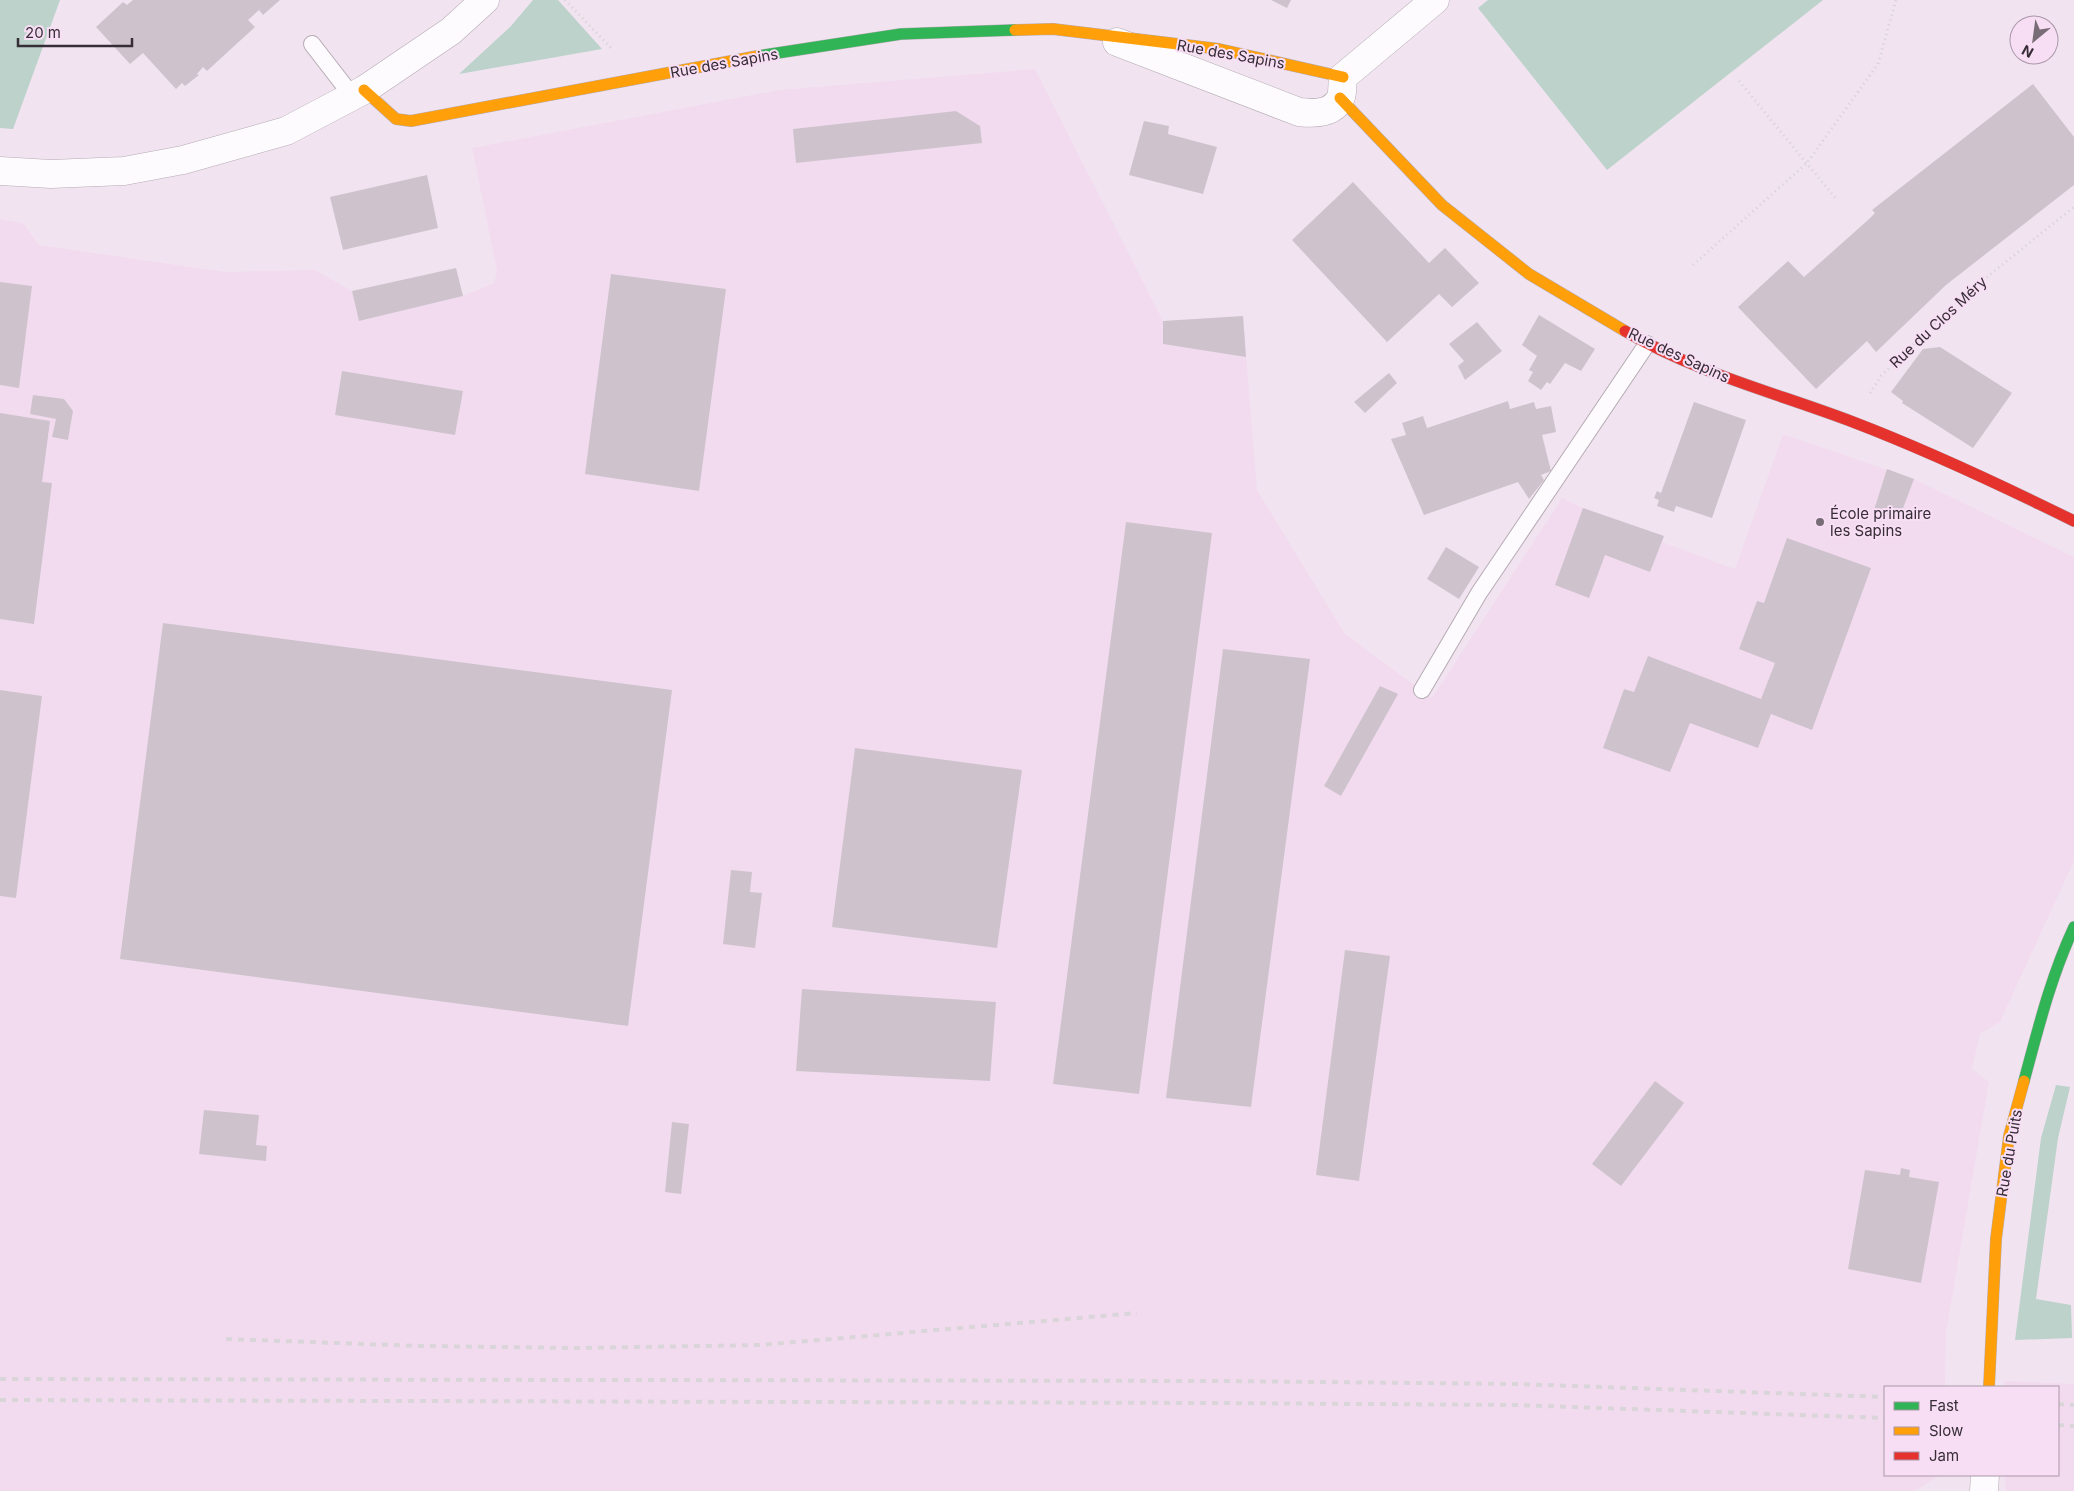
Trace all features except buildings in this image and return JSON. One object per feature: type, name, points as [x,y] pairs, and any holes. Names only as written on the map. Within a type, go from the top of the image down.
[{"type":"street","points":[[0,171],[51,174],[124,171],[183,160],[286,131],[359,94],[451,31],[485,0]]},
{"type":"street","points":[[1342,87],[1435,0]]},
{"type":"street","name":"Rue des Sapins","points":[[359,94],[396,119],[411,121],[729,60],[901,34],[1053,28],[1219,49],[1342,87],[1442,205],[1529,274],[1648,344],[1732,380],[1853,422],[1978,474],[2074,521]]},
{"type":"street","name":"Rue des Sapins","points":[[1098,35],[1300,112],[1315,114],[1328,111],[1342,87]]},
{"type":"street","name":"Rue du Puits","points":[[1989,1386],[1996,1239],[2009,1136],[2045,1003],[2063,950],[2074,927]]},
{"type":"street","points":[[1984,1491],[1985,1476]]},
{"type":"lane","points":[[312,44],[359,94]]},
{"type":"lane","points":[[1422,690],[1479,593],[1648,344]]},
{"type":"path","points":[[565,0],[614,51]]},
{"type":"path","points":[[1693,265],[1807,163],[1878,64],[1896,0]]},
{"type":"path","points":[[1739,81],[1837,200]]},
{"type":"path","name":"Rue du Clos Méry","points":[[1864,401],[1881,376],[1962,297],[2074,207]]},
{"type":"shaded area","points":[[1035,69],[1163,321],[1243,316],[1257,490],[1345,634],[1432,698],[1562,498],[1583,508],[1664,536],[1662,542],[1735,569],[1783,434],[1914,479],[2074,557],[2074,861],[2000,1022],[1980,1034],[1972,1069],[1989,1082],[1946,1333],[1945,1386],[1884,1386],[1884,1476],[1938,1476],[1915,1491],[0,1491],[0,219],[23,223],[39,245],[225,272],[315,270],[352,291],[360,321],[463,296],[494,283],[497,271],[472,148],[779,90]]},
{"type":"shaded area","points":[[2004,1381],[2074,1384],[2074,1491],[2006,1491],[2004,1476],[2059,1476],[2059,1386],[2004,1386]]},
{"type":"green space","points":[[0,0],[60,0],[13,129],[0,128]]},
{"type":"green space","points":[[533,0],[558,0],[602,49],[459,74],[511,26]]},
{"type":"green space","points":[[1488,0],[1823,0],[1607,170],[1478,8]]},
{"type":"green space","points":[[2056,1085],[2070,1087],[2058,1138],[2036,1299],[2071,1305],[2072,1338],[2015,1340],[2041,1138]]},
{"type":"railway","points":[[226,1339],[421,1346],[577,1348],[761,1345],[1137,1313]]},
{"type":"railway","points":[[0,1379],[1217,1381],[1517,1384],[1884,1397]]},
{"type":"railway","points":[[0,1400],[1515,1405],[1884,1418]]},
{"type":"railway","points":[[2059,1404],[2074,1405]]},
{"type":"railway","points":[[2059,1425],[2074,1426]]},
{"type":"traffic: fast","points":[[758,56],[901,34],[1015,30]]},
{"type":"traffic: fast","points":[[2024,1081],[2052,984],[2074,927]]},
{"type":"traffic: slow","points":[[1015,30],[1053,29],[1219,49],[1343,77]]},
{"type":"traffic: slow","points":[[364,90],[396,119],[411,121],[758,56]]},
{"type":"traffic: slow","points":[[1340,98],[1442,205],[1529,274],[1625,331]]},
{"type":"traffic: slow","points":[[1989,1386],[1996,1239],[2009,1136],[2024,1081]]},
{"type":"traffic: jam","points":[[1625,331],[1652,346],[1708,371],[1824,411],[1909,445],[2074,521]]},
{"type":"place","name":"École primaire les Sapins","points":[[1820,522]]}]
